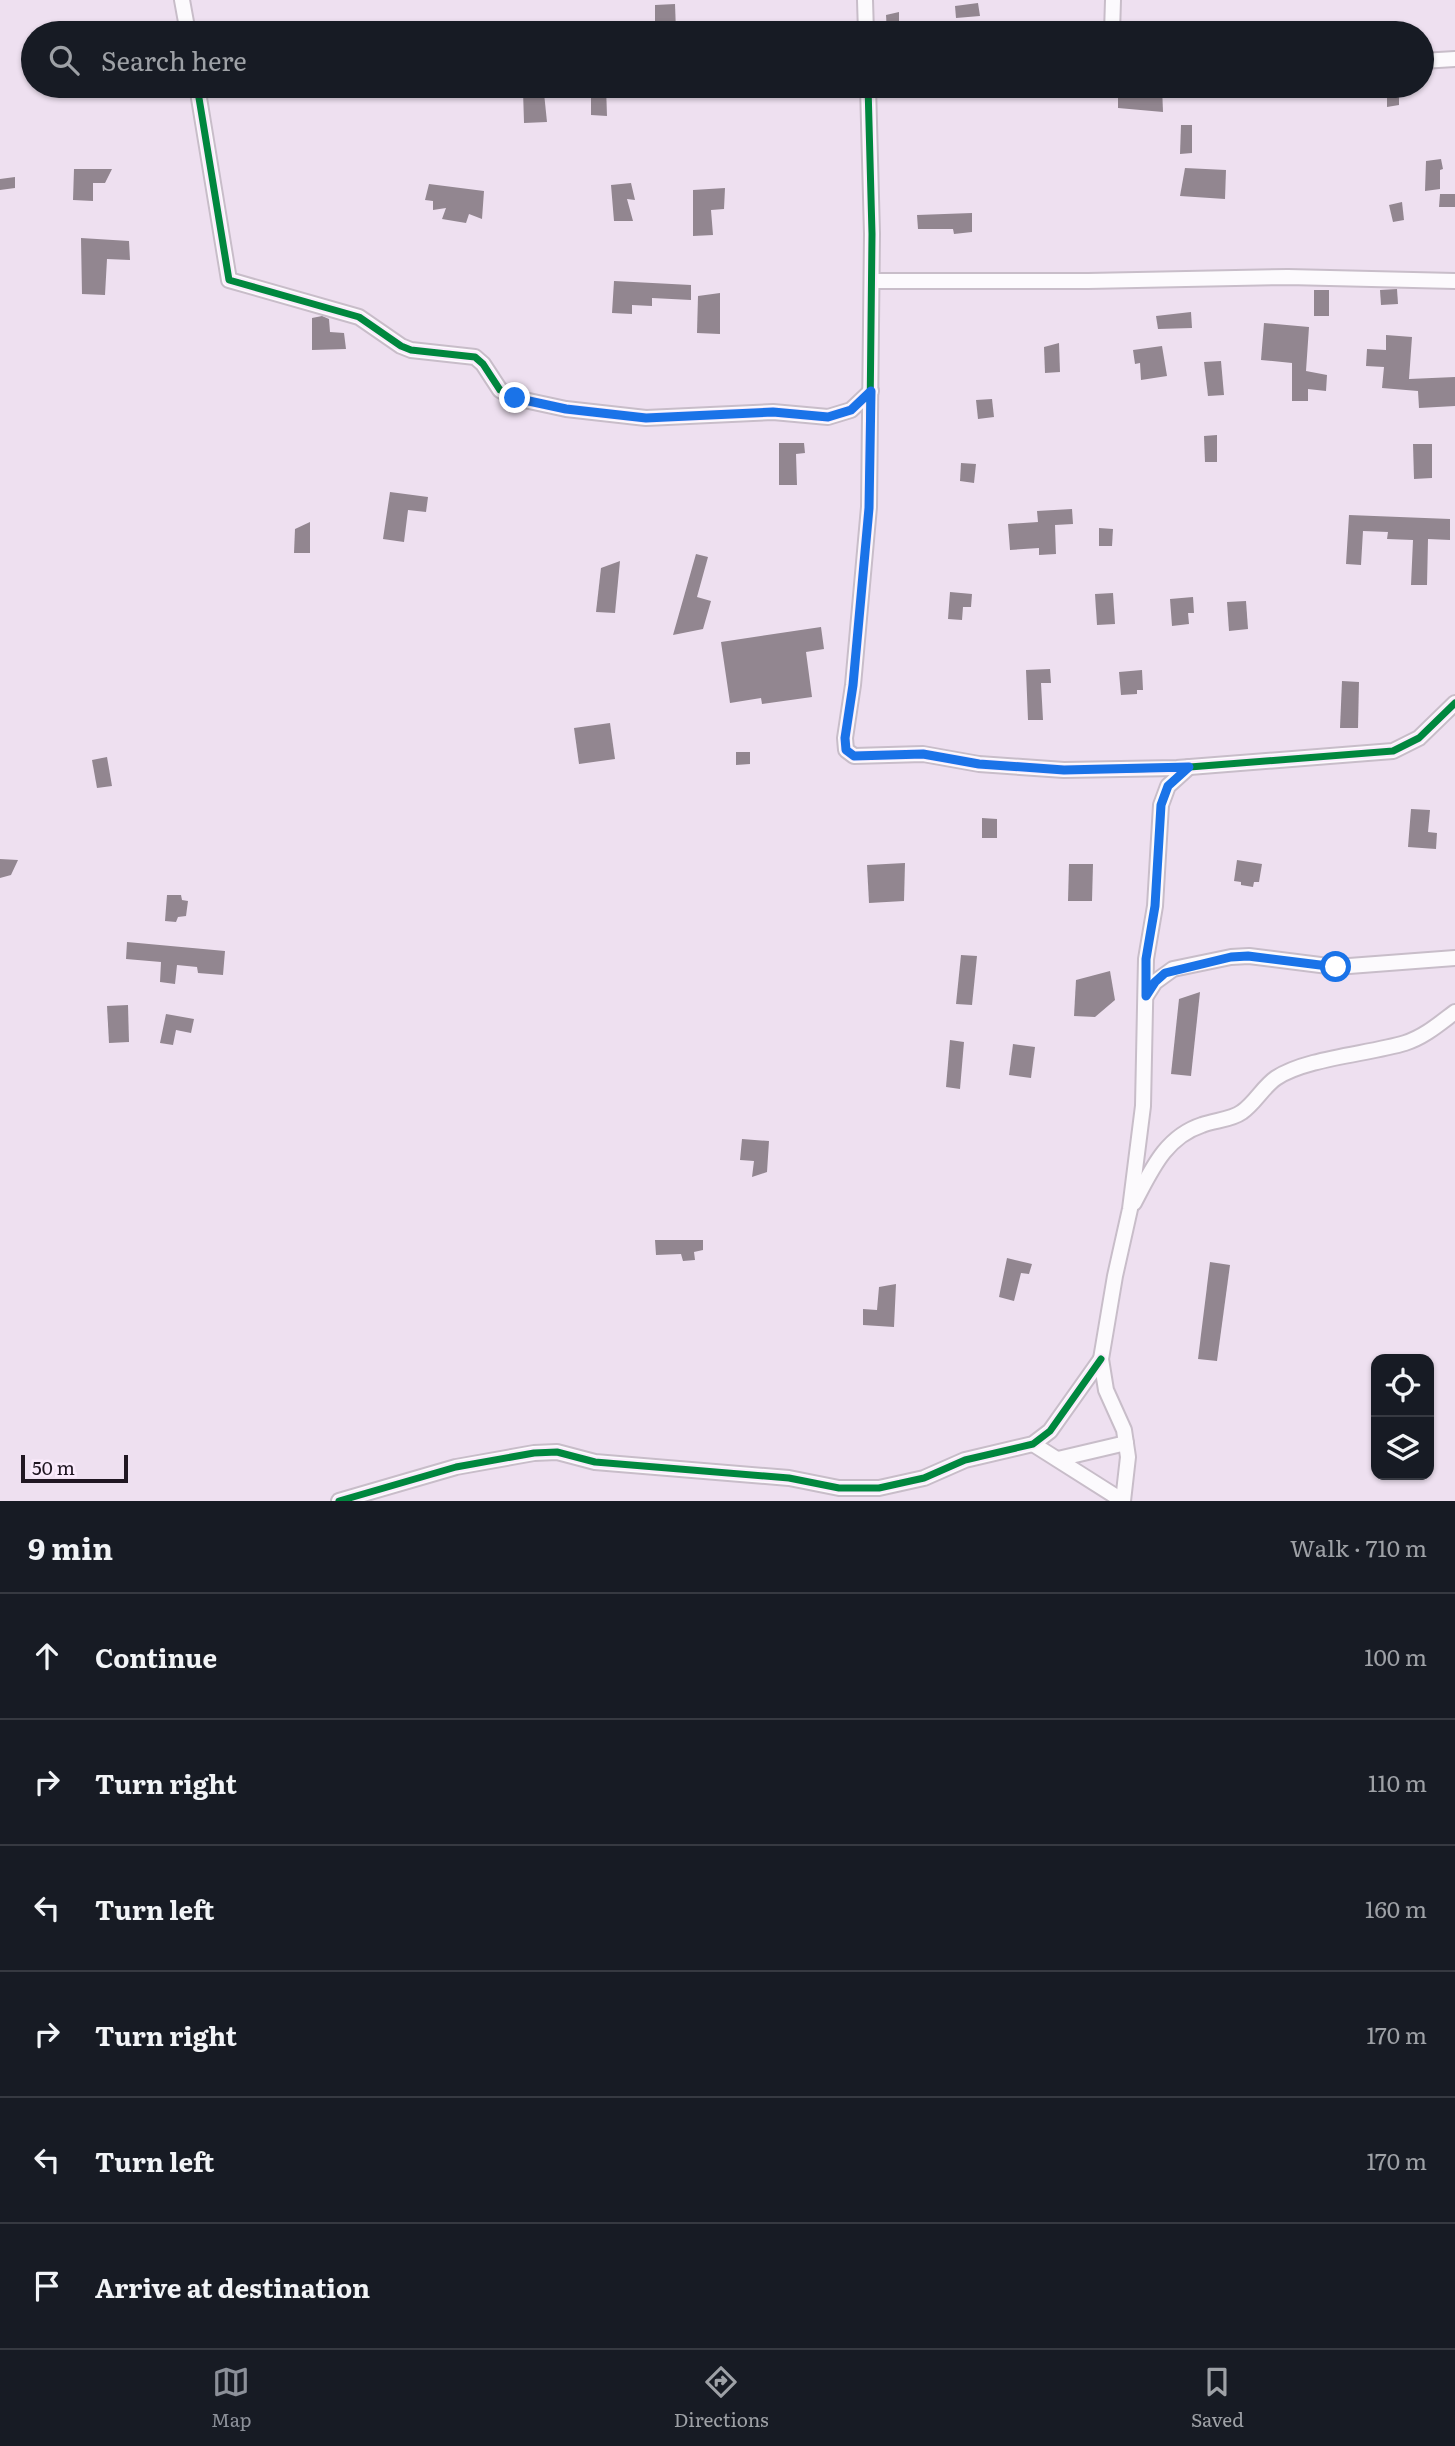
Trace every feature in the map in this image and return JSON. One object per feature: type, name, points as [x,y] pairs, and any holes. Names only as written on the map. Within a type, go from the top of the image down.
[{"type":"street","points":[[182,0],[186,21]]},
{"type":"street","points":[[865,0],[866,21]]},
{"type":"street","points":[[1112,21],[1113,0]]},
{"type":"street","points":[[1434,60],[1455,59]]},
{"type":"street","points":[[199,98],[229,280],[359,317],[411,350],[475,357],[483,364],[500,390],[515,398],[566,409],[646,418],[773,412],[828,417],[851,410],[871,391]]},
{"type":"street","points":[[868,98],[872,281],[869,508],[853,685],[845,738],[846,750],[854,756],[923,754],[979,764],[1064,770],[1189,767],[1393,751],[1419,738],[1455,703]]},
{"type":"street","points":[[872,281],[1288,277],[1455,281]]},
{"type":"street","points":[[1033,1444],[1123,1501],[1128,1457],[1124,1430],[1106,1390],[1101,1359],[1130,1209],[1143,1106],[1146,959],[1155,906],[1161,805],[1168,786],[1189,767]]},
{"type":"street","points":[[1146,996],[1165,973],[1231,957],[1248,956],[1336,967],[1455,958]]},
{"type":"street","points":[[1130,1209],[1163,1151],[1179,1136],[1200,1125],[1242,1112],[1275,1078],[1291,1070],[1405,1042],[1436,1027],[1455,1012]]},
{"type":"street","points":[[339,1501],[456,1467],[534,1453],[557,1452],[595,1462],[789,1478],[839,1488],[879,1488],[924,1478],[965,1460],[1033,1444],[1050,1431],[1101,1359]]},
{"type":"street","points":[[1058,1459],[1126,1443]]},
{"type":"building","points":[[978,3],[980,16],[956,18],[955,6]]},
{"type":"building","points":[[675,4],[676,21],[655,21],[655,5]]},
{"type":"building","points":[[899,12],[899,21],[886,21],[886,15]]},
{"type":"building","points":[[523,98],[545,98],[547,122],[524,123]]},
{"type":"building","points":[[591,98],[606,98],[607,116],[591,115]]},
{"type":"building","points":[[1118,98],[1162,98],[1163,112],[1118,108]]},
{"type":"building","points":[[1387,98],[1399,98],[1399,105],[1387,107]]},
{"type":"building","points":[[1181,125],[1192,125],[1192,153],[1180,154]]},
{"type":"building","points":[[1441,159],[1443,169],[1440,170],[1440,189],[1425,191],[1426,161]]},
{"type":"building","points":[[1185,168],[1226,170],[1225,199],[1180,196]]},
{"type":"building","points":[[74,169],[112,169],[105,183],[93,183],[93,201],[73,200]]},
{"type":"building","points":[[15,177],[15,188],[0,190],[0,179]]},
{"type":"building","points":[[631,183],[635,200],[627,199],[633,221],[614,221],[611,185]]},
{"type":"building","points":[[429,184],[484,191],[482,219],[469,214],[466,223],[442,219],[446,208],[433,210],[433,201],[425,200]]},
{"type":"building","points":[[725,188],[724,209],[711,210],[713,235],[693,236],[693,190]]},
{"type":"building","points":[[1440,194],[1455,194],[1455,207],[1439,207]]},
{"type":"building","points":[[1402,202],[1404,220],[1393,222],[1389,205]]},
{"type":"building","points":[[972,213],[972,232],[954,234],[953,229],[918,229],[917,215]]},
{"type":"building","points":[[81,238],[129,241],[130,260],[107,259],[105,295],[82,294]]},
{"type":"building","points":[[614,281],[691,285],[691,300],[652,298],[652,306],[632,305],[632,314],[612,313]]},
{"type":"building","points":[[1397,289],[1398,304],[1381,305],[1380,290]]},
{"type":"building","points":[[1314,290],[1329,290],[1329,316],[1314,316]]},
{"type":"building","points":[[720,293],[720,334],[697,333],[698,296]]},
{"type":"building","points":[[1191,312],[1192,328],[1158,329],[1156,316]]},
{"type":"building","points":[[322,316],[329,319],[330,332],[344,333],[346,349],[312,350],[312,318]]},
{"type":"building","points":[[1264,323],[1309,327],[1306,371],[1327,375],[1326,391],[1308,389],[1308,401],[1292,401],[1292,363],[1261,360]]},
{"type":"building","points":[[1386,335],[1412,337],[1409,379],[1455,377],[1455,406],[1419,408],[1418,391],[1382,388],[1384,367],[1366,366],[1367,349],[1386,350]]},
{"type":"building","points":[[1059,343],[1060,372],[1045,373],[1044,347]]},
{"type":"building","points":[[1162,346],[1167,376],[1141,380],[1140,363],[1135,364],[1133,350]]},
{"type":"building","points":[[1221,361],[1224,395],[1208,396],[1204,362]]},
{"type":"building","points":[[992,399],[994,417],[978,419],[976,400]]},
{"type":"building","points":[[1217,435],[1217,462],[1205,462],[1204,436]]},
{"type":"building","points":[[779,443],[804,443],[805,453],[796,454],[797,485],[779,485]]},
{"type":"building","points":[[1413,444],[1432,444],[1432,478],[1414,479]]},
{"type":"building","points":[[961,463],[976,464],[974,483],[960,481]]},
{"type":"building","points":[[390,492],[428,497],[426,512],[408,510],[404,542],[383,539]]},
{"type":"building","points":[[1072,509],[1073,524],[1055,525],[1056,554],[1039,555],[1039,548],[1010,550],[1008,524],[1038,522],[1037,511]]},
{"type":"building","points":[[1349,515],[1450,519],[1450,540],[1428,539],[1427,585],[1411,585],[1413,540],[1387,539],[1388,532],[1363,531],[1361,565],[1346,564]]},
{"type":"building","points":[[310,522],[310,553],[294,553],[295,529]]},
{"type":"building","points":[[1099,528],[1113,529],[1112,546],[1099,546]]},
{"type":"building","points":[[696,554],[708,557],[697,597],[711,601],[703,629],[673,635]]},
{"type":"building","points":[[620,561],[615,613],[596,612],[601,568]]},
{"type":"building","points":[[950,592],[972,594],[971,607],[963,607],[962,620],[948,619]]},
{"type":"building","points":[[1113,593],[1115,624],[1097,625],[1095,594]]},
{"type":"building","points":[[1193,597],[1194,613],[1188,613],[1189,624],[1172,626],[1170,599]]},
{"type":"building","points":[[1246,601],[1248,629],[1229,631],[1227,602]]},
{"type":"building","points":[[821,627],[824,649],[806,652],[812,697],[762,704],[761,698],[730,703],[721,642]]},
{"type":"building","points":[[1050,669],[1051,683],[1041,683],[1043,720],[1028,720],[1026,670]]},
{"type":"building","points":[[1142,670],[1143,690],[1137,690],[1137,694],[1121,695],[1119,672]]},
{"type":"building","points":[[1342,681],[1359,682],[1358,728],[1340,728]]},
{"type":"building","points":[[610,723],[615,759],[579,764],[574,728]]},
{"type":"building","points":[[736,752],[750,752],[750,764],[736,765]]},
{"type":"building","points":[[107,757],[112,786],[97,788],[92,760]]},
{"type":"building","points":[[1411,809],[1430,810],[1428,832],[1437,833],[1436,849],[1408,847]]},
{"type":"building","points":[[982,818],[997,819],[997,838],[982,838]]},
{"type":"building","points":[[0,859],[18,860],[11,875],[0,878]]},
{"type":"building","points":[[1237,860],[1262,864],[1259,882],[1254,882],[1253,887],[1234,881]]},
{"type":"building","points":[[905,863],[904,901],[869,903],[867,865]]},
{"type":"building","points":[[1069,864],[1093,864],[1092,901],[1068,901]]},
{"type":"building","points":[[167,895],[181,895],[182,900],[188,901],[186,916],[178,917],[176,922],[165,921]]},
{"type":"building","points":[[127,942],[225,951],[223,975],[198,973],[197,967],[177,965],[175,984],[160,982],[161,962],[126,959]]},
{"type":"building","points":[[961,955],[977,956],[972,1005],[956,1004]]},
{"type":"building","points":[[1110,971],[1115,1000],[1095,1017],[1074,1016],[1076,980]]},
{"type":"building","points":[[1200,992],[1191,1076],[1171,1074],[1179,999]]},
{"type":"building","points":[[128,1005],[129,1042],[109,1043],[107,1006]]},
{"type":"building","points":[[166,1014],[194,1019],[191,1033],[176,1030],[173,1045],[160,1043]]},
{"type":"building","points":[[950,1040],[964,1042],[960,1089],[946,1087]]},
{"type":"building","points":[[1013,1044],[1035,1047],[1031,1078],[1009,1075]]},
{"type":"building","points":[[742,1139],[769,1141],[767,1172],[752,1177],[754,1161],[740,1160]]},
{"type":"building","points":[[655,1240],[703,1240],[703,1250],[694,1252],[695,1260],[683,1261],[681,1254],[656,1255]]},
{"type":"building","points":[[1007,1258],[1032,1264],[1029,1274],[1021,1273],[1014,1301],[999,1297]]},
{"type":"building","points":[[1210,1262],[1230,1265],[1217,1361],[1198,1359]]},
{"type":"building","points":[[896,1284],[894,1327],[863,1325],[863,1309],[877,1310],[879,1287]]},
{"type":"cycle path","points":[[199,98],[229,280],[359,317],[411,350],[475,357],[483,364],[500,390],[515,398],[566,409],[646,418],[773,412],[828,417],[851,410],[871,391]]},
{"type":"cycle path","points":[[868,98],[872,234],[869,507],[853,685],[845,738],[846,750],[854,756],[923,754],[979,764],[1064,770],[1177,768],[1393,751],[1419,738],[1455,703]]},
{"type":"cycle path","points":[[339,1501],[456,1467],[534,1453],[557,1452],[595,1462],[789,1478],[839,1488],[879,1488],[924,1478],[965,1460],[1033,1444],[1050,1431],[1101,1359]]},
{"type":"route","points":[[515,398],[566,409],[646,418],[773,412],[828,417],[851,410],[871,391],[869,508],[853,685],[845,738],[846,750],[854,756],[923,754],[979,764],[1064,770],[1189,767],[1168,786],[1161,805],[1155,906],[1146,959],[1146,996],[1155,982],[1173,969],[1231,957],[1248,956],[1336,967]]}]
